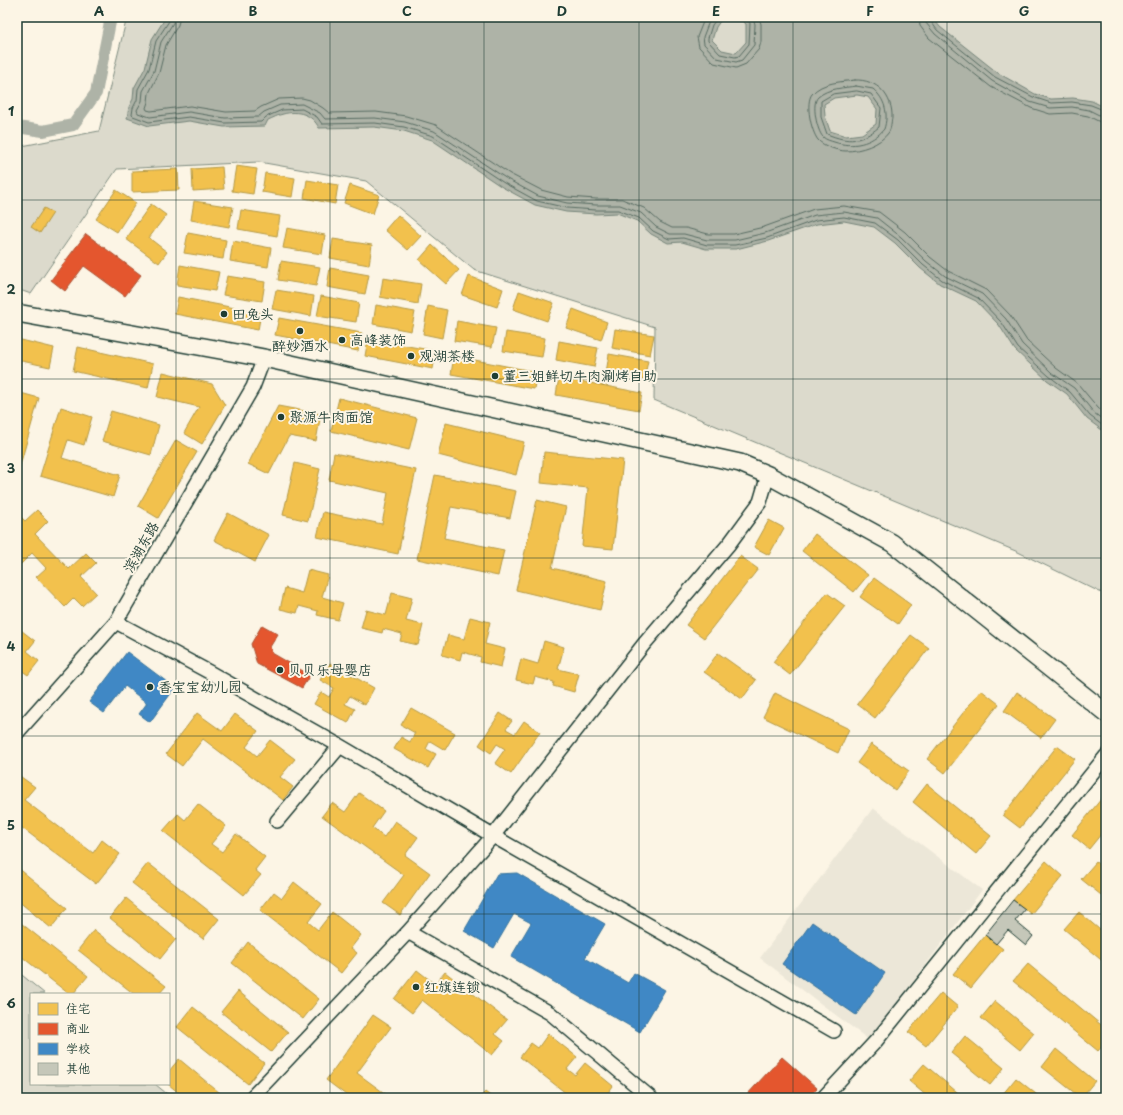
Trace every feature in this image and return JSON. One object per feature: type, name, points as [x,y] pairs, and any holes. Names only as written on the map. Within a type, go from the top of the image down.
[{"type":"street","points":[[17,313],[264,358],[740,463],[768,475],[892,543],[1106,713]]},
{"type":"street","name":"滨湖东路","points":[[17,733],[116,622],[253,387],[264,358]]},
{"type":"street","points":[[251,1098],[408,932],[493,836],[644,644],[729,544],[760,502],[768,475]]},
{"type":"street","points":[[116,622],[209,672],[340,746],[493,836],[834,1031]]},
{"type":"street","points":[[277,821],[340,746]]},
{"type":"street","points":[[823,1098],[876,1042],[1106,756]]},
{"type":"street","points":[[408,932],[550,1013],[652,1098]]},
{"type":"shaded area","points":[[127,17],[1106,17],[1106,595],[1018,552],[654,400],[655,327],[474,270],[366,181],[259,162],[117,169],[31,294],[17,289],[17,145],[22,146],[99,131]]},
{"type":"shaded area","points":[[873,808],[982,890],[869,1040],[760,958]]},
{"type":"shaded area","points":[[17,971],[44,993],[30,993],[30,1085],[156,1085],[172,1098],[17,1098]]},
{"type":"water","points":[[166,17],[723,17],[716,27],[712,40],[722,50],[736,53],[746,42],[746,24],[738,17],[932,17],[940,27],[998,73],[1035,94],[1051,99],[1073,98],[1092,101],[1106,108],[1106,433],[1087,419],[1067,394],[1047,380],[1015,350],[999,325],[976,301],[940,284],[920,268],[895,243],[874,227],[844,221],[817,224],[768,241],[736,249],[706,249],[682,242],[668,243],[651,234],[637,221],[617,213],[596,214],[566,212],[535,205],[502,187],[432,140],[404,131],[374,127],[319,128],[313,119],[299,113],[281,114],[268,120],[265,126],[224,127],[189,121],[149,126],[127,118],[129,107],[133,99],[134,88],[145,68],[152,39]],"holes":[[[857,95],[868,97],[877,109],[876,124],[862,134],[846,136],[830,131],[825,116],[824,104],[834,98]]]},
{"type":"building: 住宅","points":[[236,166],[257,169],[253,194],[232,191]]},
{"type":"building: 住宅","points":[[222,167],[224,189],[193,191],[192,169]]},
{"type":"building: 住宅","points":[[178,169],[179,190],[132,192],[132,171]]},
{"type":"building: 住宅","points":[[265,173],[295,178],[292,197],[262,192]]},
{"type":"building: 住宅","points":[[307,180],[338,185],[335,204],[304,198]]},
{"type":"building: 住宅","points":[[350,185],[379,195],[373,214],[344,203]]},
{"type":"building: 住宅","points":[[116,190],[136,203],[117,232],[96,219]]},
{"type":"building: 住宅","points":[[194,201],[233,207],[229,227],[191,220]]},
{"type":"building: 住宅","points":[[151,204],[166,215],[149,238],[167,252],[159,263],[126,239]]},
{"type":"building: 住宅","points":[[44,208],[53,213],[40,233],[31,227]]},
{"type":"building: 住宅","points":[[241,210],[280,216],[277,236],[238,229]]},
{"type":"building: 住宅","points":[[398,215],[421,236],[408,250],[385,230]]},
{"type":"building: 住宅","points":[[287,228],[325,235],[322,254],[283,248]]},
{"type":"building: 住宅","points":[[188,233],[226,240],[223,259],[184,253]]},
{"type":"building: 住宅","points":[[333,239],[372,245],[369,265],[330,258]]},
{"type":"building: 住宅","points":[[233,241],[271,248],[268,267],[230,261]]},
{"type":"building: 住宅","points":[[432,245],[459,270],[446,284],[419,260]]},
{"type":"building: 住宅","points":[[281,261],[320,267],[316,286],[278,280]]},
{"type":"building: 住宅","points":[[180,265],[219,272],[215,291],[177,285]]},
{"type":"building: 住宅","points":[[330,268],[369,275],[365,294],[327,287]]},
{"type":"building: 住宅","points":[[227,276],[265,282],[262,301],[223,295]]},
{"type":"building: 住宅","points":[[469,276],[503,289],[497,307],[462,295]]},
{"type":"building: 住宅","points":[[383,278],[421,284],[418,304],[380,297]]},
{"type":"building: 住宅","points":[[276,290],[314,296],[311,316],[272,309]]},
{"type":"building: 住宅","points":[[519,291],[554,303],[547,321],[513,309]]},
{"type":"building: 住宅","points":[[321,296],[359,303],[356,322],[317,316]]},
{"type":"building: 住宅","points":[[178,297],[261,313],[258,330],[175,314]]},
{"type":"building: 住宅","points":[[376,305],[415,312],[411,331],[373,324]]},
{"type":"building: 住宅","points":[[428,306],[447,310],[442,338],[423,334]]},
{"type":"building: 住宅","points":[[573,309],[607,322],[601,340],[566,328]]},
{"type":"building: 住宅","points":[[279,318],[362,333],[358,351],[275,335]]},
{"type":"building: 住宅","points":[[457,321],[496,328],[492,347],[454,341]]},
{"type":"building: 住宅","points":[[615,329],[654,335],[650,355],[612,348]]},
{"type":"building: 住宅","points":[[506,332],[545,338],[542,357],[503,351]]},
{"type":"building: 住宅","points":[[17,339],[54,348],[50,367],[17,360]]},
{"type":"building: 住宅","points":[[368,339],[436,351],[433,369],[365,356]]},
{"type":"building: 住宅","points":[[559,341],[598,348],[594,367],[556,360]]},
{"type":"building: 住宅","points":[[78,347],[153,364],[148,388],[73,371]]},
{"type":"building: 住宅","points":[[609,354],[648,361],[644,380],[606,373]]},
{"type":"building: 住宅","points":[[454,356],[537,372],[534,389],[451,374]]},
{"type":"building: 住宅","points":[[163,372],[212,384],[225,405],[202,444],[184,433],[199,407],[157,397]]},
{"type":"building: 住宅","points":[[559,377],[642,393],[639,410],[556,395]]},
{"type":"building: 住宅","points":[[17,392],[39,398],[19,469],[17,468]]},
{"type":"building: 住宅","points":[[339,398],[417,418],[409,450],[331,431]]},
{"type":"building: 住宅","points":[[278,406],[321,414],[316,441],[289,436],[269,474],[248,464]]},
{"type":"building: 住宅","points":[[61,407],[92,417],[84,445],[68,440],[62,458],[120,475],[113,497],[40,476]]},
{"type":"building: 住宅","points":[[111,411],[159,425],[151,455],[102,441]]},
{"type":"building: 住宅","points":[[446,423],[524,442],[516,475],[438,455]]},
{"type":"building: 住宅","points":[[176,440],[197,452],[158,518],[138,506]]},
{"type":"building: 住宅","points":[[544,452],[623,460],[613,549],[582,546],[588,488],[541,483]]},
{"type":"building: 住宅","points":[[334,453],[416,470],[398,554],[317,537],[323,512],[382,524],[388,493],[329,480]]},
{"type":"building: 住宅","points":[[295,463],[320,469],[308,521],[283,515]]},
{"type":"building: 住宅","points":[[435,475],[516,491],[510,518],[451,507],[444,538],[504,550],[498,576],[417,559]]},
{"type":"building: 住宅","points":[[537,500],[566,507],[552,568],[607,581],[600,610],[516,590]]},
{"type":"building: 住宅","points":[[37,510],[48,521],[35,534],[69,569],[86,553],[96,563],[81,577],[96,593],[82,606],[74,598],[65,607],[36,577],[46,568],[32,553],[21,564],[17,559],[17,513],[25,521]]},
{"type":"building: 住宅","points":[[228,513],[269,535],[255,562],[214,540]]},
{"type":"building: 住宅","points":[[769,520],[784,528],[769,555],[754,547]]},
{"type":"building: 住宅","points":[[815,534],[868,575],[854,592],[802,551]]},
{"type":"building: 住宅","points":[[740,556],[758,569],[704,638],[686,625]]},
{"type":"building: 住宅","points":[[308,570],[328,575],[322,597],[343,603],[338,620],[317,615],[318,611],[299,606],[297,613],[280,609],[285,588],[302,593]]},
{"type":"building: 住宅","points":[[874,578],[911,605],[898,624],[860,597]]},
{"type":"building: 住宅","points":[[392,593],[412,598],[406,621],[423,625],[418,645],[400,641],[402,634],[383,629],[382,633],[361,628],[366,610],[386,615]]},
{"type":"building: 住宅","points":[[827,593],[845,606],[790,675],[773,662]]},
{"type":"building: 住宅","points":[[470,617],[490,622],[485,644],[505,649],[501,667],[480,662],[481,657],[462,652],[460,660],[442,655],[448,635],[464,639]]},
{"type":"building: 住宅","points":[[17,627],[35,641],[27,651],[39,661],[28,675],[17,667]]},
{"type":"building: 住宅","points":[[911,635],[929,648],[875,718],[857,704]]},
{"type":"building: 住宅","points":[[544,641],[564,647],[558,669],[579,674],[574,692],[553,686],[554,682],[535,677],[533,684],[516,680],[521,659],[538,664]]},
{"type":"building: 住宅","points":[[718,653],[756,680],[742,699],[704,672]]},
{"type":"building: 住宅","points":[[330,663],[374,688],[365,705],[350,696],[345,704],[355,709],[348,723],[314,704],[321,692],[329,697],[334,688],[320,680]]},
{"type":"building: 住宅","points":[[981,690],[999,704],[945,773],[927,759]]},
{"type":"building: 住宅","points":[[1017,692],[1055,719],[1041,738],[1004,711]]},
{"type":"building: 住宅","points":[[775,693],[849,729],[838,753],[763,717]]},
{"type":"building: 住宅","points":[[411,708],[455,733],[445,750],[430,741],[426,749],[436,754],[428,768],[394,749],[401,737],[410,742],[415,733],[401,725]]},
{"type":"building: 住宅","points":[[197,713],[222,731],[235,714],[258,731],[246,747],[257,756],[270,740],[295,759],[280,777],[293,787],[283,800],[203,739],[182,766],[166,754]]},
{"type":"building: 住宅","points":[[500,713],[512,721],[506,729],[515,734],[524,721],[540,732],[511,774],[495,763],[505,749],[497,744],[491,753],[479,745]]},
{"type":"building: 住宅","points":[[871,744],[909,771],[895,790],[857,763]]},
{"type":"building: 住宅","points":[[1057,746],[1075,759],[1020,828],[1003,815]]},
{"type":"building: 住宅","points":[[17,774],[35,787],[24,800],[93,853],[102,840],[120,854],[96,884],[17,824]]},
{"type":"building: 住宅","points":[[927,784],[991,836],[976,854],[913,802]]},
{"type":"building: 住宅","points":[[359,793],[384,811],[372,828],[384,837],[395,821],[418,837],[405,855],[430,873],[400,915],[383,903],[404,875],[322,816],[332,803],[345,812]]},
{"type":"building: 住宅","points":[[1106,793],[1106,828],[1089,849],[1072,835]]},
{"type":"building: 住宅","points":[[198,804],[226,826],[211,844],[222,852],[236,834],[265,857],[255,870],[261,875],[244,895],[163,831],[178,814],[185,820]]},
{"type":"building: 住宅","points":[[1046,861],[1063,876],[1031,914],[1013,900]]},
{"type":"building: 住宅","points":[[1096,862],[1106,871],[1106,899],[1081,879]]},
{"type":"building: 住宅","points":[[148,863],[219,919],[203,939],[132,883]]},
{"type":"building: 住宅","points":[[17,867],[67,908],[51,928],[17,900]]},
{"type":"building: 住宅","points":[[294,882],[322,904],[308,922],[318,930],[332,912],[361,935],[351,948],[357,953],[341,973],[260,910],[274,892],[282,898]]},
{"type":"building: 住宅","points":[[126,898],[176,939],[160,959],[110,918]]},
{"type":"building: 住宅","points":[[1079,912],[1106,935],[1106,964],[1064,929]]},
{"type":"building: 住宅","points":[[17,920],[88,976],[74,993],[68,993],[17,953]]},
{"type":"building: 住宅","points":[[94,930],[166,986],[160,993],[133,993],[78,950]]},
{"type":"building: 住宅","points":[[985,935],[1003,949],[971,988],[953,974]]},
{"type":"building: 住宅","points":[[248,942],[319,999],[303,1019],[232,963]]},
{"type":"building: 住宅","points":[[1028,964],[1106,1029],[1106,1042],[1098,1051],[1013,981]]},
{"type":"building: 住宅","points":[[417,970],[435,984],[445,972],[507,1020],[495,1034],[504,1041],[492,1055],[422,1000],[412,1013],[394,999]]},
{"type":"building: 住宅","points":[[238,991],[288,1032],[271,1052],[221,1012]]},
{"type":"building: 住宅","points":[[941,993],[958,1007],[926,1046],[908,1032]]},
{"type":"building: 住宅","points":[[995,1001],[1034,1033],[1020,1050],[981,1018]]},
{"type":"building: 住宅","points":[[193,1007],[264,1063],[248,1084],[177,1027]]},
{"type":"building: 住宅","points":[[373,1015],[391,1027],[357,1073],[391,1098],[350,1098],[326,1080]]},
{"type":"building: 住宅","points":[[548,1034],[577,1057],[567,1069],[575,1075],[585,1063],[613,1086],[604,1098],[572,1098],[520,1057],[531,1043],[538,1048]]},
{"type":"building: 住宅","points":[[965,1036],[1004,1068],[990,1085],[951,1053]]},
{"type":"building: 住宅","points":[[1056,1049],[1095,1081],[1081,1098],[1042,1067]]},
{"type":"building: 住宅","points":[[179,1059],[226,1098],[185,1098],[169,1085],[170,1070]]},
{"type":"building: 住宅","points":[[924,1064],[964,1098],[929,1098],[909,1081]]},
{"type":"building: 住宅","points":[[1016,1078],[1041,1098],[1006,1098],[1002,1095]]},
{"type":"building: 住宅","points":[[485,1092],[493,1098],[480,1098]]},
{"type":"building: 商业","points":[[86,234],[141,275],[125,296],[84,266],[65,291],[51,280]]},
{"type":"building: 商业","points":[[262,625],[278,634],[270,647],[272,653],[310,675],[302,688],[257,664],[251,644]]},
{"type":"building: 商业","points":[[782,1057],[817,1088],[808,1098],[744,1098]]},
{"type":"building: 学校","name":"香宝宝幼儿园","points":[[127,652],[175,688],[150,722],[139,714],[147,703],[125,686],[104,713],[89,702]]},
{"type":"building: 学校","points":[[517,873],[605,924],[585,958],[628,983],[634,973],[665,990],[640,1032],[511,957],[531,923],[514,914],[494,948],[464,931],[497,874]]},
{"type":"building: 学校","points":[[812,922],[885,973],[856,1015],[782,964]]},
{"type":"building: 其他","points":[[1013,900],[1025,909],[1015,921],[1033,936],[1026,945],[1008,930],[996,944],[985,935]]},
{"type":"waterway","points":[[17,127],[43,131],[73,125],[96,93],[111,17]]},
{"type":"place","name":"田兔头","points":[[224,314]]},
{"type":"place","name":"醉妙酒水","points":[[300,331]]},
{"type":"place","name":"高峰装饰","points":[[342,340]]},
{"type":"place","name":"观湖茶楼","points":[[411,356]]},
{"type":"place","name":"董三姐鲜切牛肉涮烤自助","points":[[495,376]]},
{"type":"place","name":"聚源牛肉面馆","points":[[281,417]]},
{"type":"place","name":"贝贝乐母婴店","points":[[280,670]]},
{"type":"place","name":"香宝宝幼儿园","points":[[150,687]]},
{"type":"place","name":"红旗连锁","points":[[416,987]]}]
